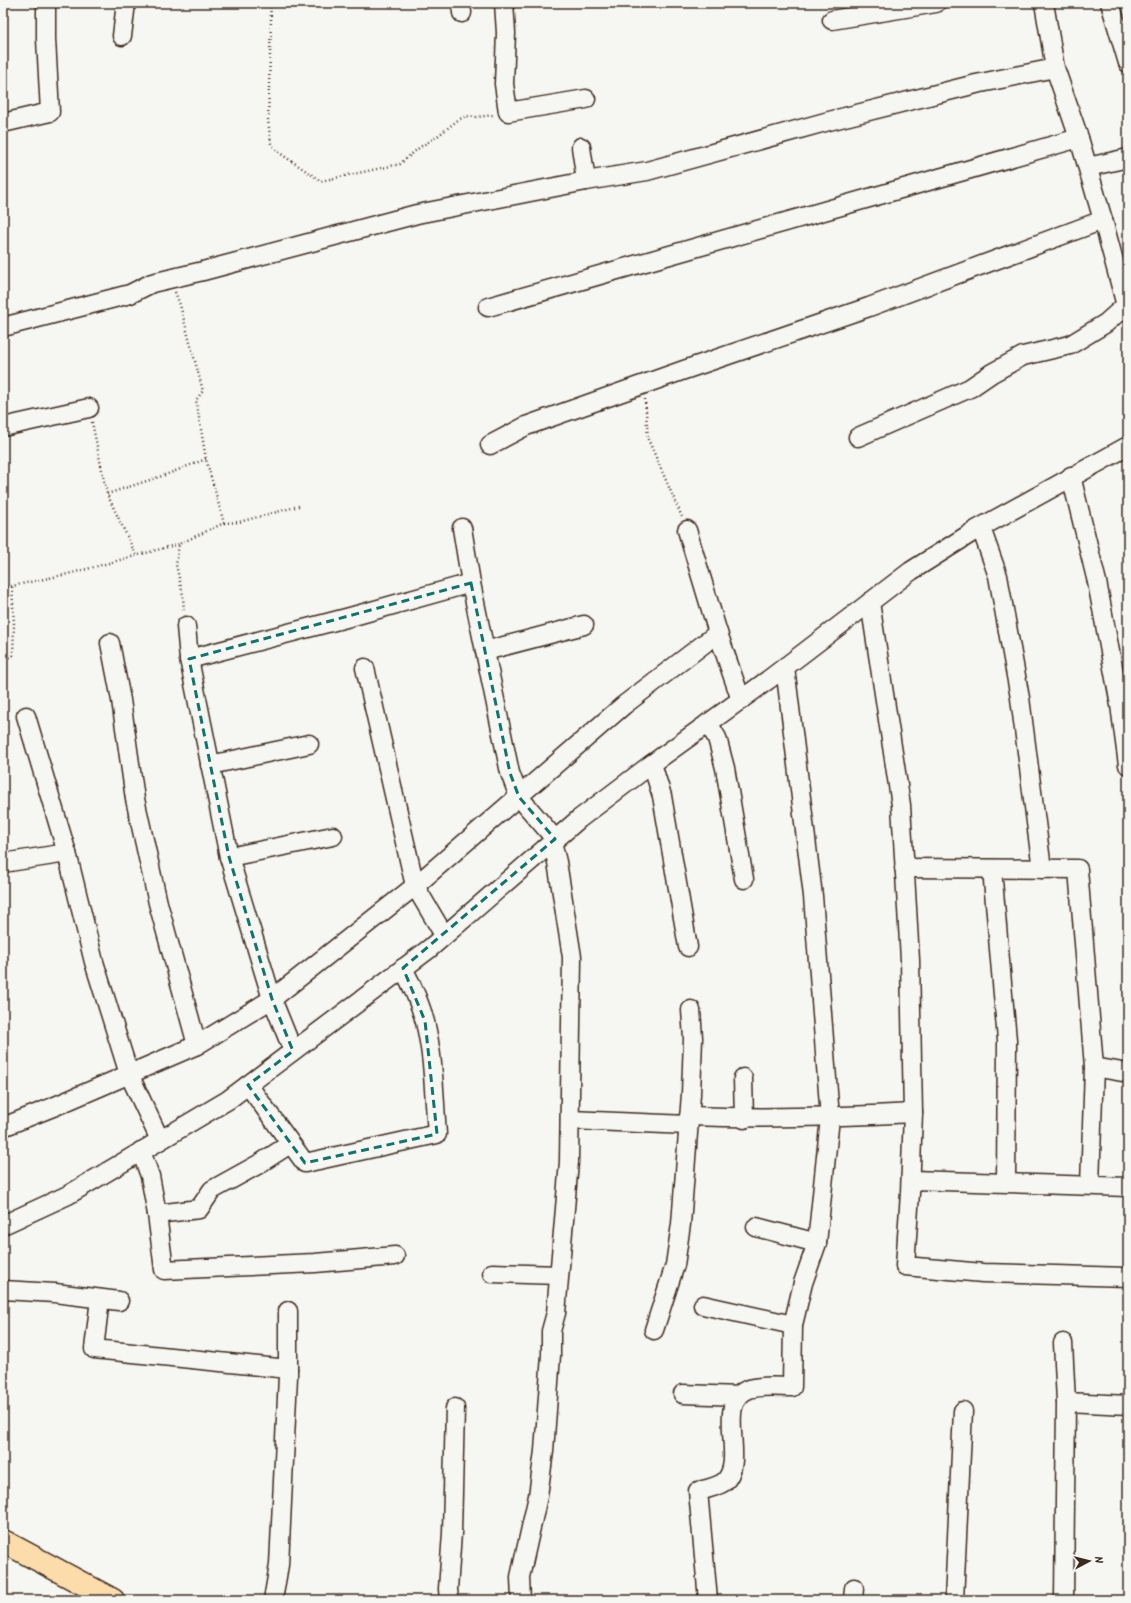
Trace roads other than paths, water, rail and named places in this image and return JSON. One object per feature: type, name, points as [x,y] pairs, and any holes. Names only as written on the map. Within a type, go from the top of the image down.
[{"type":"main road","points":[[3,1540],[114,1600]]},
{"type":"street","points":[[3,123],[50,112],[46,39],[46,3]]},
{"type":"street","points":[[122,36],[126,3]]},
{"type":"street","points":[[504,3],[506,32],[504,84],[508,112],[586,99]]},
{"type":"street","points":[[832,20],[936,3]]},
{"type":"street","points":[[858,437],[970,388],[992,373],[1023,356],[1070,345],[1127,309],[1088,167],[1055,68],[1044,3]]},
{"type":"street","points":[[1110,3],[1128,63]]},
{"type":"street","points":[[3,327],[130,294],[152,283],[417,214],[586,181],[647,171],[829,121],[976,84],[1055,68]]},
{"type":"street","points":[[488,307],[1079,138]]},
{"type":"street","points":[[581,147],[586,181]]},
{"type":"street","points":[[1088,167],[1128,158]]},
{"type":"street","points":[[490,445],[526,426],[643,384],[869,307],[1103,220]]},
{"type":"street","points":[[3,427],[89,408]]},
{"type":"street","points":[[3,1225],[68,1195],[228,1100],[403,968],[444,935],[579,819],[741,700],[911,571],[981,528],[1071,476],[1128,446]]},
{"type":"street","points":[[1071,476],[1098,590],[1120,705],[1128,765]]},
{"type":"street","points":[[462,528],[471,583],[508,766],[519,797],[554,841],[572,957],[569,1162],[556,1313],[551,1331],[551,1355],[544,1451],[538,1496],[520,1577],[522,1600]]},
{"type":"street","points":[[981,528],[998,576],[1020,698],[1042,869]]},
{"type":"street","points":[[687,530],[718,633],[741,700]]},
{"type":"street","points":[[190,659],[350,617],[471,583]]},
{"type":"street","points":[[870,602],[901,805],[910,960],[913,1114],[911,1180],[905,1266],[983,1273],[1128,1277]]},
{"type":"street","points":[[485,651],[584,625]]},
{"type":"street","points":[[186,626],[190,659],[229,857],[272,999],[293,1051]]},
{"type":"street","points":[[3,1127],[197,1045],[272,999],[415,886],[624,705],[718,633]]},
{"type":"street","points":[[110,643],[121,700],[135,799],[158,903],[197,1045]]},
{"type":"street","points":[[708,1600],[698,1491],[720,1485],[731,1472],[732,1411],[739,1396],[750,1389],[792,1387],[793,1325],[803,1283],[817,1243],[830,1118],[813,896],[785,667]]},
{"type":"street","points":[[365,668],[415,886],[444,935]]},
{"type":"street","points":[[26,716],[67,853],[94,962],[129,1074],[160,1140]]},
{"type":"street","points":[[708,723],[717,738],[725,768],[744,879]]},
{"type":"street","points":[[210,765],[309,744]]},
{"type":"street","points":[[652,764],[662,796],[688,947]]},
{"type":"street","points":[[229,857],[333,836]]},
{"type":"street","points":[[3,863],[67,853]]},
{"type":"street","points":[[904,868],[1078,869],[1094,1067],[1090,1185]]},
{"type":"street","points":[[992,869],[1007,1040],[1006,1182]]},
{"type":"street","points":[[248,1085],[305,1163],[437,1134],[430,1049],[425,1021],[414,989],[403,968]]},
{"type":"street","points":[[654,1330],[675,1265],[681,1224],[693,1038],[691,1010]]},
{"type":"street","points":[[1094,1067],[1128,1073]]},
{"type":"street","points":[[744,1078],[744,1118]]},
{"type":"street","points":[[570,1120],[688,1121],[744,1118],[830,1118],[913,1114]]},
{"type":"street","points":[[157,1214],[199,1209],[212,1190],[259,1164],[290,1144]]},
{"type":"street","points":[[141,1152],[150,1176],[157,1214],[164,1270],[330,1262],[395,1256]]},
{"type":"street","points":[[911,1180],[1128,1187]]},
{"type":"street","points":[[756,1227],[817,1243]]},
{"type":"street","points":[[492,1273],[559,1275]]},
{"type":"street","points":[[3,1290],[119,1301]]},
{"type":"street","points":[[100,1299],[94,1349],[288,1369]]},
{"type":"street","points":[[703,1305],[793,1325]]},
{"type":"street","points":[[273,1600],[279,1565],[288,1369],[288,1311]]},
{"type":"street","points":[[1063,1342],[1066,1402],[1064,1600]]},
{"type":"street","points":[[683,1394],[739,1396]]},
{"type":"street","points":[[1066,1402],[1128,1405]]},
{"type":"street","points":[[449,1600],[448,1589],[452,1533],[455,1408]]},
{"type":"street","points":[[954,1600],[963,1411]]}]
